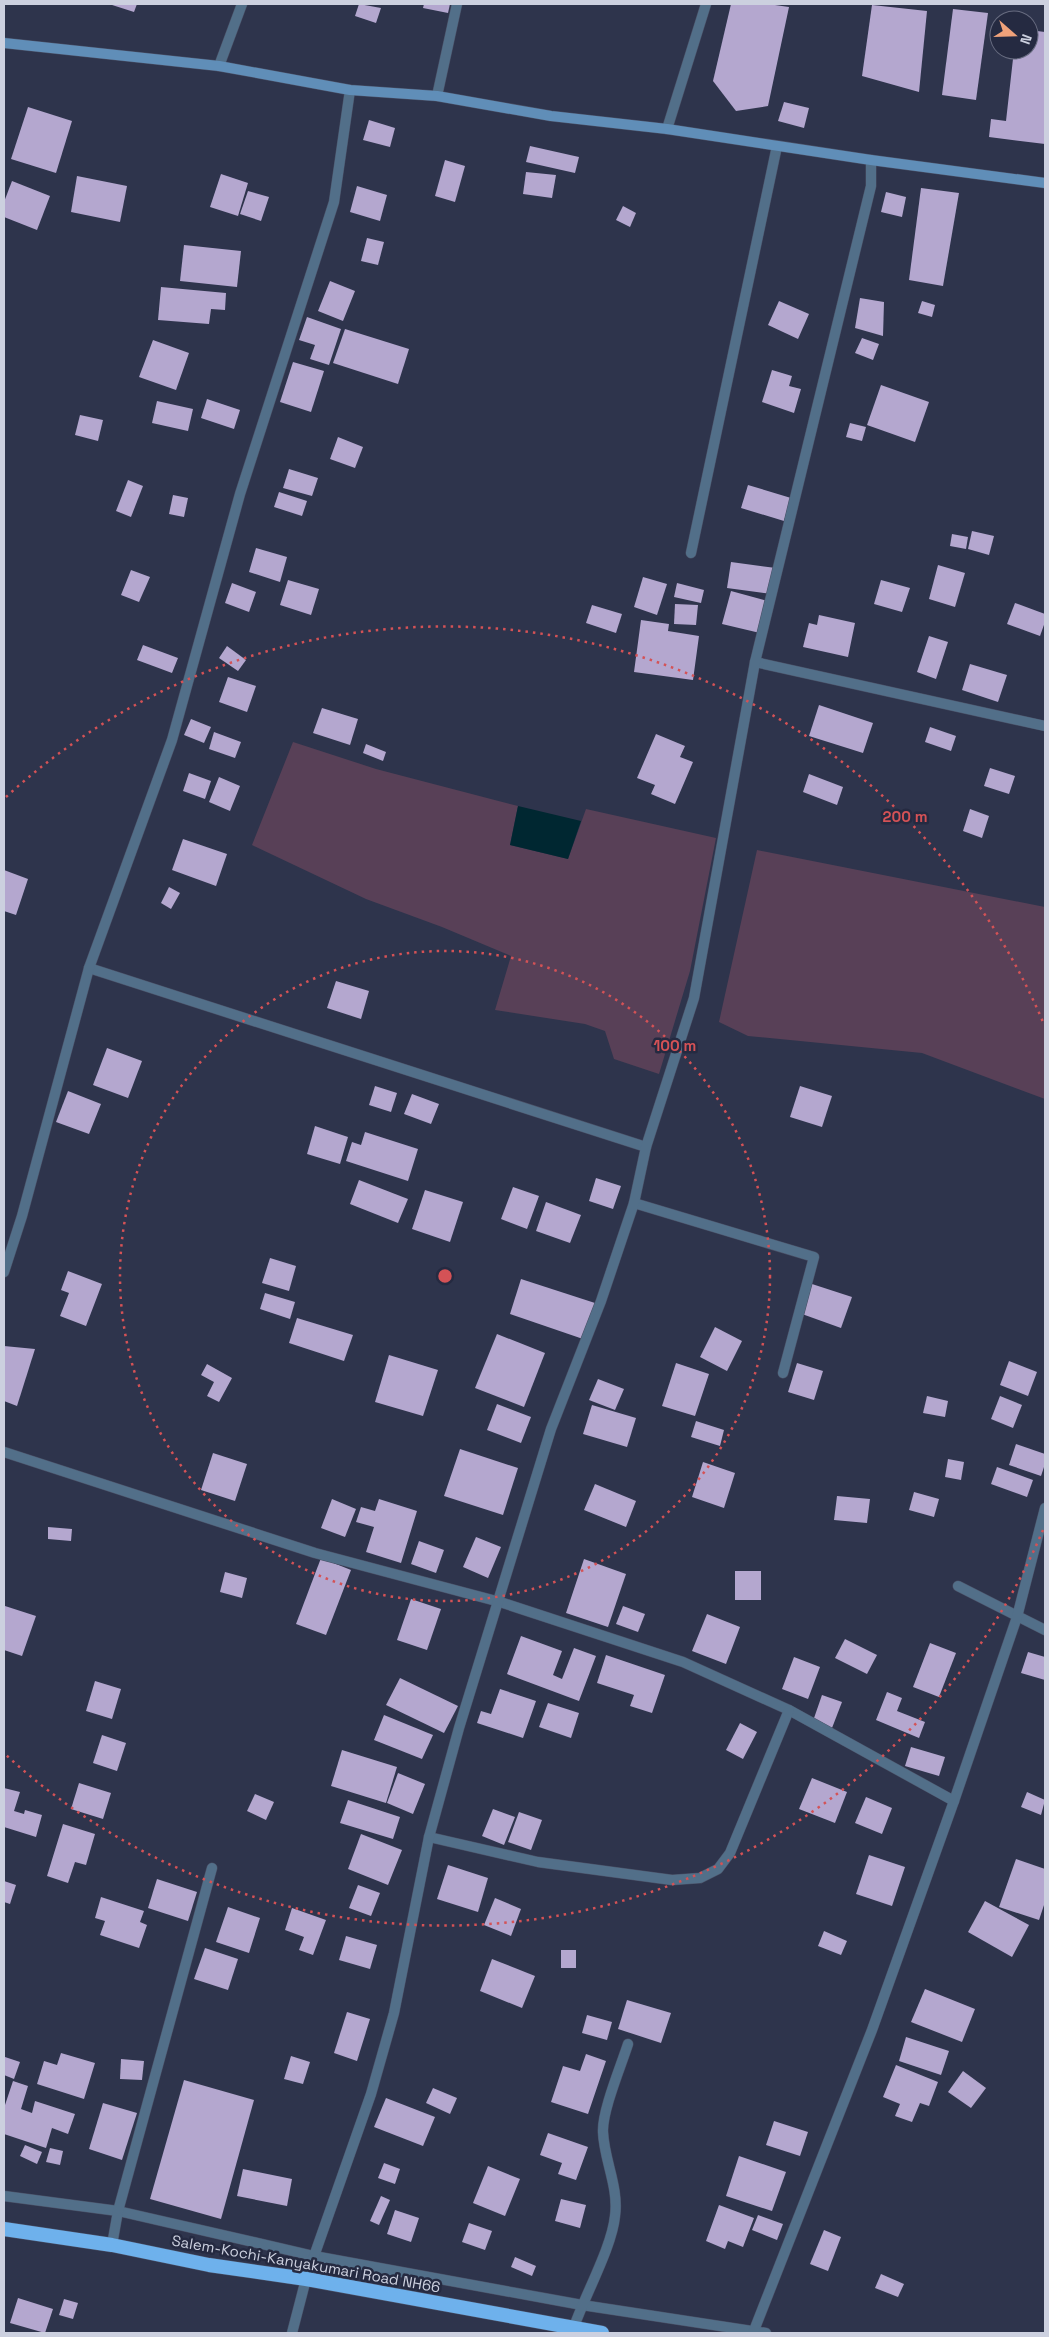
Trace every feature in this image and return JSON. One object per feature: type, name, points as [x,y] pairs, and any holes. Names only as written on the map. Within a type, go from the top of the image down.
[{"type":"highway","name":"Salem-Kochi-Kanyakumari Road NH66","points":[[4,2229],[112,2246],[209,2265],[306,2279],[602,2333]]},
{"type":"main road","points":[[4,43],[218,66],[350,90],[436,96],[550,116],[667,129],[871,160],[1045,183]]},
{"type":"street","points":[[218,66],[242,4]]},
{"type":"street","points":[[436,96],[457,4]]},
{"type":"street","points":[[667,129],[706,4]]},
{"type":"street","points":[[4,1272],[22,1216],[89,968],[172,740],[240,494],[334,202],[350,90]]},
{"type":"street","points":[[691,553],[777,146]]},
{"type":"street","points":[[292,2333],[306,2279],[371,2094],[384,2049],[394,2012],[429,1837],[459,1728],[500,1602],[551,1429],[601,1301],[634,1204],[646,1148],[694,998],[755,662],[871,186],[871,160]]},
{"type":"street","points":[[755,662],[1045,726]]},
{"type":"street","points":[[89,968],[646,1148]]},
{"type":"street","points":[[634,1204],[814,1257],[783,1373]]},
{"type":"street","points":[[4,1452],[315,1554],[500,1602],[682,1662],[789,1710],[954,1801]]},
{"type":"street","points":[[754,2332],[872,2030],[954,1801],[1017,1617],[1045,1508]]},
{"type":"street","points":[[958,1586],[1045,1630]]},
{"type":"street","points":[[429,1837],[538,1862],[672,1880],[700,1878],[718,1869],[730,1853],[789,1710]]},
{"type":"street","points":[[112,2246],[118,2211],[212,1868]]},
{"type":"street","points":[[574,2327],[609,2240],[615,2216],[615,2194],[605,2151],[603,2130],[628,2044]]},
{"type":"street","points":[[4,2196],[118,2211],[314,2256],[582,2305],[766,2333]]},
{"type":"shaded area","points":[[293,742],[376,769],[518,806],[510,845],[568,859],[586,809],[716,838],[690,971],[659,1074],[614,1059],[605,1031],[585,1024],[495,1010],[511,956],[442,927],[366,899],[252,845]]},
{"type":"shaded area","points":[[757,850],[1045,907],[1045,1099],[922,1053],[748,1036],[719,1022]]},
{"type":"water","points":[[518,806],[581,821],[568,859],[510,845]]},
{"type":"building","points":[[109,4],[137,4],[134,12]]},
{"type":"building","points":[[359,4],[381,8],[376,23],[355,16]]},
{"type":"building","points":[[424,4],[450,4],[448,13],[423,8]]},
{"type":"building","points":[[731,4],[768,4],[789,7],[768,106],[736,111],[713,81]]},
{"type":"building","points":[[872,5],[927,11],[919,92],[862,76]]},
{"type":"building","points":[[953,9],[988,13],[976,100],[942,95]]},
{"type":"building","points":[[1039,31],[1045,32],[1045,144],[989,137],[991,119],[1006,121],[1013,60],[1039,60]]},
{"type":"building","points":[[784,102],[809,108],[804,128],[778,121]]},
{"type":"building","points":[[28,107],[72,121],[56,173],[11,159]]},
{"type":"building","points":[[369,120],[395,128],[390,147],[363,140]]},
{"type":"building","points":[[530,146],[579,157],[575,173],[526,162]]},
{"type":"building","points":[[445,160],[465,166],[455,202],[435,196]]},
{"type":"building","points":[[526,172],[556,175],[552,198],[523,194]]},
{"type":"building","points":[[221,174],[248,183],[238,216],[210,207]]},
{"type":"building","points":[[77,176],[127,186],[120,222],[71,212]]},
{"type":"building","points":[[12,181],[50,196],[37,230],[4,217],[4,202]]},
{"type":"building","points":[[357,186],[387,195],[380,221],[350,212]]},
{"type":"building","points":[[921,188],[959,193],[943,286],[909,280]]},
{"type":"building","points":[[248,191],[269,197],[261,221],[240,214]]},
{"type":"building","points":[[886,192],[906,197],[902,217],[881,212]]},
{"type":"building","points":[[623,206],[636,213],[630,227],[616,220]]},
{"type":"building","points":[[367,238],[384,242],[378,265],[361,261]]},
{"type":"building","points":[[184,245],[241,251],[237,287],[180,281]]},
{"type":"building","points":[[330,281],[355,291],[343,321],[318,311]]},
{"type":"building","points":[[161,287],[226,293],[225,310],[211,309],[209,324],[158,320]]},
{"type":"building","points":[[860,298],[884,302],[883,336],[855,328]]},
{"type":"building","points":[[779,301],[809,314],[798,339],[768,325]]},
{"type":"building","points":[[922,301],[935,305],[932,317],[918,313]]},
{"type":"building","points":[[307,317],[341,329],[329,365],[310,359],[315,345],[299,340]]},
{"type":"building","points":[[345,329],[409,349],[398,384],[333,363]]},
{"type":"building","points":[[862,338],[879,344],[873,360],[855,353]]},
{"type":"building","points":[[153,340],[189,353],[176,390],[139,377]]},
{"type":"building","points":[[293,362],[324,371],[311,412],[280,402]]},
{"type":"building","points":[[772,370],[792,376],[789,386],[801,389],[794,413],[762,402]]},
{"type":"building","points":[[881,385],[929,402],[915,442],[867,425]]},
{"type":"building","points":[[207,399],[240,410],[234,429],[201,418]]},
{"type":"building","points":[[157,401],[193,409],[188,431],[152,423]]},
{"type":"building","points":[[80,415],[103,420],[98,441],[75,435]]},
{"type":"building","points":[[850,423],[866,427],[862,441],[846,437]]},
{"type":"building","points":[[338,437],[363,447],[355,468],[330,459]]},
{"type":"building","points":[[289,469],[318,478],[312,496],[283,488]]},
{"type":"building","points":[[128,480],[143,486],[131,517],[116,511]]},
{"type":"building","points":[[748,485],[791,498],[784,521],[741,508]]},
{"type":"building","points":[[279,492],[307,501],[302,516],[274,507]]},
{"type":"building","points":[[173,495],[188,498],[184,517],[169,514]]},
{"type":"building","points":[[972,531],[994,536],[989,555],[968,549]]},
{"type":"building","points":[[952,534],[968,537],[966,549],[950,546]]},
{"type":"building","points":[[256,548],[287,557],[280,582],[249,572]]},
{"type":"building","points":[[731,562],[776,568],[772,594],[727,588]]},
{"type":"building","points":[[938,565],[965,573],[955,607],[929,599]]},
{"type":"building","points":[[131,570],[150,577],[139,602],[121,595]]},
{"type":"building","points":[[643,577],[667,584],[657,615],[634,607]]},
{"type":"building","points":[[288,580],[319,589],[311,615],[280,605]]},
{"type":"building","points":[[881,580],[910,588],[902,612],[874,604]]},
{"type":"building","points":[[232,583],[256,592],[249,612],[225,603]]},
{"type":"building","points":[[677,583],[704,590],[701,603],[674,597]]},
{"type":"building","points":[[731,591],[768,601],[760,633],[722,624]]},
{"type":"building","points":[[1015,603],[1045,614],[1045,622],[1040,636],[1007,624]]},
{"type":"building","points":[[675,604],[698,605],[696,625],[674,624]]},
{"type":"building","points":[[592,605],[622,614],[616,633],[586,623]]},
{"type":"building","points":[[819,615],[855,623],[848,657],[803,647],[809,623],[817,625]]},
{"type":"building","points":[[641,620],[669,624],[668,631],[699,636],[693,680],[634,672]]},
{"type":"building","points":[[929,636],[948,642],[936,679],[917,672]]},
{"type":"building","points":[[143,645],[178,658],[172,673],[137,660]]},
{"type":"building","points":[[227,646],[246,660],[238,671],[219,658]]},
{"type":"building","points":[[970,664],[1007,675],[998,702],[962,690]]},
{"type":"building","points":[[228,677],[256,686],[247,712],[219,702]]},
{"type":"building","points":[[819,705],[873,723],[863,753],[809,736]]},
{"type":"building","points":[[322,708],[358,719],[350,745],[313,733]]},
{"type":"building","points":[[191,719],[211,727],[204,743],[184,735]]},
{"type":"building","points":[[930,727],[956,736],[951,751],[925,742]]},
{"type":"building","points":[[214,732],[241,742],[235,758],[209,749]]},
{"type":"building","points":[[656,734],[685,746],[680,757],[693,762],[675,804],[651,794],[655,785],[637,778]]},
{"type":"building","points":[[366,744],[386,752],[383,761],[363,753]]},
{"type":"building","points":[[990,768],[1015,776],[1009,794],[984,786]]},
{"type":"building","points":[[189,773],[211,781],[205,799],[183,791]]},
{"type":"building","points":[[809,774],[843,787],[837,805],[803,792]]},
{"type":"building","points":[[219,777],[240,786],[230,811],[209,802]]},
{"type":"building","points":[[970,809],[989,816],[982,838],[963,831]]},
{"type":"building","points":[[183,839],[227,854],[216,886],[172,870]]},
{"type":"building","points":[[4,870],[28,879],[16,915],[4,911]]},
{"type":"building","points":[[169,887],[180,893],[171,909],[161,903]]},
{"type":"building","points":[[336,981],[369,991],[361,1019],[327,1008]]},
{"type":"building","points":[[107,1048],[142,1061],[128,1098],[93,1085]]},
{"type":"building","points":[[375,1086],[397,1093],[391,1112],[369,1105]]},
{"type":"building","points":[[800,1086],[832,1096],[822,1127],[790,1117]]},
{"type":"building","points":[[68,1091],[101,1104],[89,1134],[56,1122]]},
{"type":"building","points":[[412,1094],[439,1104],[431,1124],[404,1114]]},
{"type":"building","points":[[315,1126],[348,1137],[340,1164],[307,1154]]},
{"type":"building","points":[[365,1132],[418,1149],[408,1181],[346,1161],[352,1142],[361,1145]]},
{"type":"building","points":[[596,1178],[621,1186],[613,1209],[589,1201]]},
{"type":"building","points":[[359,1180],[408,1199],[398,1223],[350,1204]]},
{"type":"building","points":[[513,1187],[539,1196],[527,1229],[501,1219]]},
{"type":"building","points":[[425,1190],[463,1202],[450,1242],[412,1229]]},
{"type":"building","points":[[546,1202],[581,1215],[570,1243],[536,1231]]},
{"type":"building","points":[[270,1258],[296,1266],[289,1291],[262,1283]]},
{"type":"building","points":[[68,1271],[102,1284],[86,1326],[60,1316],[69,1293],[61,1290]]},
{"type":"building","points":[[521,1279],[595,1303],[583,1339],[510,1314]]},
{"type":"building","points":[[812,1284],[852,1297],[841,1328],[802,1314]]},
{"type":"building","points":[[265,1293],[295,1302],[290,1319],[260,1309]]},
{"type":"building","points":[[297,1318],[353,1335],[344,1361],[289,1343]]},
{"type":"building","points":[[715,1327],[742,1341],[727,1371],[700,1357]]},
{"type":"building","points":[[497,1334],[545,1353],[524,1407],[475,1388]]},
{"type":"building","points":[[4,1346],[35,1349],[17,1406],[4,1401]]},
{"type":"building","points":[[389,1355],[438,1370],[423,1416],[375,1402]]},
{"type":"building","points":[[1009,1361],[1037,1372],[1028,1396],[1000,1385]]},
{"type":"building","points":[[676,1363],[709,1374],[695,1416],[662,1406]]},
{"type":"building","points":[[797,1363],[823,1371],[814,1400],[788,1392]]},
{"type":"building","points":[[207,1364],[232,1378],[219,1402],[207,1396],[214,1382],[201,1375]]},
{"type":"building","points":[[598,1379],[624,1389],[615,1410],[589,1400]]},
{"type":"building","points":[[927,1396],[948,1401],[945,1417],[923,1413]]},
{"type":"building","points":[[1000,1396],[1022,1405],[1013,1428],[991,1419]]},
{"type":"building","points":[[497,1404],[531,1417],[521,1443],[487,1430]]},
{"type":"building","points":[[592,1405],[636,1418],[627,1447],[583,1434]]},
{"type":"building","points":[[696,1421],[724,1430],[720,1446],[691,1437]]},
{"type":"building","points":[[1016,1444],[1045,1454],[1045,1464],[1041,1476],[1009,1465]]},
{"type":"building","points":[[460,1449],[518,1468],[503,1515],[444,1496]]},
{"type":"building","points":[[213,1453],[247,1464],[235,1501],[201,1490]]},
{"type":"building","points":[[948,1459],[964,1462],[961,1480],[945,1477]]},
{"type":"building","points":[[703,1462],[735,1473],[724,1508],[692,1497]]},
{"type":"building","points":[[997,1467],[1033,1480],[1027,1497],[991,1484]]},
{"type":"building","points":[[595,1484],[636,1501],[626,1527],[584,1510]]},
{"type":"building","points":[[914,1492],[939,1499],[934,1517],[909,1510]]},
{"type":"building","points":[[837,1496],[870,1499],[867,1523],[834,1520]]},
{"type":"building","points":[[332,1499],[356,1509],[345,1537],[321,1528]]},
{"type":"building","points":[[379,1499],[417,1511],[401,1563],[366,1552],[374,1527],[356,1522],[361,1507],[375,1511]]},
{"type":"building","points":[[48,1527],[72,1529],[71,1541],[48,1539]]},
{"type":"building","points":[[476,1537],[501,1547],[488,1578],[463,1567]]},
{"type":"building","points":[[419,1541],[444,1550],[436,1573],[411,1564]]},
{"type":"building","points":[[321,1558],[351,1570],[326,1635],[296,1624]]},
{"type":"building","points":[[584,1559],[626,1574],[608,1627],[566,1613]]},
{"type":"building","points":[[735,1571],[761,1571],[761,1600],[735,1600]]},
{"type":"building","points":[[225,1572],[247,1578],[242,1598],[220,1592]]},
{"type":"building","points":[[411,1599],[441,1609],[427,1650],[397,1640]]},
{"type":"building","points":[[5,1606],[36,1616],[22,1656],[4,1650]]},
{"type":"building","points":[[623,1606],[645,1614],[638,1632],[616,1624]]},
{"type":"building","points":[[707,1614],[740,1627],[726,1664],[692,1651]]},
{"type":"building","points":[[521,1636],[562,1651],[553,1675],[562,1679],[574,1648],[596,1656],[579,1701],[507,1674]]},
{"type":"building","points":[[845,1639],[877,1655],[867,1674],[835,1658]]},
{"type":"building","points":[[930,1643],[956,1653],[939,1697],[913,1687]]},
{"type":"building","points":[[1028,1652],[1045,1657],[1045,1680],[1021,1673]]},
{"type":"building","points":[[606,1655],[665,1675],[652,1713],[630,1706],[634,1695],[597,1683]]},
{"type":"building","points":[[794,1657],[820,1667],[808,1699],[782,1689]]},
{"type":"building","points":[[400,1678],[458,1706],[444,1733],[386,1705]]},
{"type":"building","points":[[95,1681],[121,1689],[112,1719],[86,1711]]},
{"type":"building","points":[[500,1689],[536,1701],[523,1738],[477,1723],[481,1711],[491,1714]]},
{"type":"building","points":[[887,1692],[902,1698],[897,1711],[925,1722],[919,1738],[876,1720]]},
{"type":"building","points":[[822,1695],[842,1702],[832,1728],[813,1721]]},
{"type":"building","points":[[548,1703],[579,1713],[571,1738],[539,1727]]},
{"type":"building","points":[[384,1715],[433,1735],[422,1759],[374,1740]]},
{"type":"building","points":[[740,1723],[757,1732],[743,1759],[726,1750]]},
{"type":"building","points":[[102,1735],[126,1743],[117,1771],[93,1763]]},
{"type":"building","points":[[911,1747],[945,1757],[939,1776],[905,1766]]},
{"type":"building","points":[[342,1750],[397,1767],[386,1803],[331,1786]]},
{"type":"building","points":[[398,1773],[425,1784],[413,1814],[387,1803]]},
{"type":"building","points":[[812,1778],[847,1792],[835,1823],[799,1809]]},
{"type":"building","points":[[79,1783],[111,1793],[103,1819],[71,1809]]},
{"type":"building","points":[[4,1788],[20,1792],[14,1811],[24,1814],[25,1810],[42,1815],[36,1837],[4,1827]]},
{"type":"building","points":[[1027,1792],[1045,1800],[1041,1815],[1021,1807]]},
{"type":"building","points":[[255,1794],[274,1802],[266,1820],[247,1811]]},
{"type":"building","points":[[866,1797],[892,1808],[882,1834],[855,1823]]},
{"type":"building","points":[[348,1800],[400,1817],[393,1839],[340,1823]]},
{"type":"building","points":[[493,1809],[515,1817],[504,1845],[482,1836]]},
{"type":"building","points":[[519,1812],[542,1820],[531,1850],[508,1842]]},
{"type":"building","points":[[63,1824],[95,1834],[86,1865],[75,1862],[68,1883],[47,1876]]},
{"type":"building","points":[[361,1834],[402,1850],[388,1885],[348,1869]]},
{"type":"building","points":[[869,1855],[905,1867],[892,1906],[856,1894]]},
{"type":"building","points":[[1016,1859],[1045,1869],[1045,1902],[1039,1920],[999,1907]]},
{"type":"building","points":[[448,1865],[488,1878],[478,1912],[437,1899]]},
{"type":"building","points":[[157,1879],[197,1892],[188,1921],[148,1908]]},
{"type":"building","points":[[4,1881],[16,1885],[10,1904],[4,1902]]},
{"type":"building","points":[[358,1885],[380,1893],[371,1916],[349,1908]]},
{"type":"building","points":[[101,1897],[144,1911],[140,1922],[147,1925],[139,1948],[100,1935],[105,1921],[95,1918]]},
{"type":"building","points":[[495,1898],[521,1909],[511,1936],[484,1925]]},
{"type":"building","points":[[985,1901],[1029,1925],[1012,1957],[968,1932]]},
{"type":"building","points":[[228,1907],[260,1918],[249,1953],[216,1942]]},
{"type":"building","points":[[292,1908],[326,1920],[313,1955],[299,1950],[304,1937],[285,1930]]},
{"type":"building","points":[[824,1931],[847,1941],[841,1955],[818,1946]]},
{"type":"building","points":[[346,1936],[377,1945],[370,1969],[339,1960]]},
{"type":"building","points":[[205,1948],[238,1959],[228,1990],[194,1979]]},
{"type":"building","points":[[561,1950],[576,1950],[576,1968],[561,1968]]},
{"type":"building","points":[[492,1959],[535,1976],[522,2008],[480,1991]]},
{"type":"building","points":[[925,1989],[975,2009],[962,2042],[911,2022]]},
{"type":"building","points":[[627,2000],[671,2013],[661,2043],[618,2029]]},
{"type":"building","points":[[347,2012],[370,2019],[357,2061],[334,2053]]},
{"type":"building","points":[[587,2015],[612,2022],[607,2040],[582,2033]]},
{"type":"building","points":[[906,2037],[949,2051],[941,2075],[899,2061]]},
{"type":"building","points":[[61,2053],[95,2063],[84,2099],[37,2084],[44,2061],[57,2065]]},
{"type":"building","points":[[586,2054],[606,2061],[588,2114],[551,2102],[563,2066],[580,2071]]},
{"type":"building","points":[[291,2056],[310,2062],[303,2084],[284,2079]]},
{"type":"building","points":[[5,2057],[20,2062],[14,2079],[4,2075]]},
{"type":"building","points":[[121,2059],[144,2061],[142,2080],[120,2079]]},
{"type":"building","points":[[896,2065],[938,2082],[929,2106],[920,2103],[912,2122],[895,2116],[900,2104],[883,2097]]},
{"type":"building","points":[[963,2071],[986,2088],[971,2108],[948,2092]]},
{"type":"building","points":[[184,2080],[254,2100],[221,2219],[150,2199]]},
{"type":"building","points":[[13,2081],[28,2086],[21,2109],[32,2113],[35,2101],[75,2114],[68,2134],[52,2128],[46,2148],[4,2134],[4,2108]]},
{"type":"building","points":[[433,2088],[457,2098],[450,2114],[426,2103]]},
{"type":"building","points":[[386,2098],[435,2117],[423,2146],[374,2127]]},
{"type":"building","points":[[103,2103],[137,2113],[122,2160],[89,2149]]},
{"type":"building","points":[[774,2121],[808,2132],[800,2156],[766,2145]]},
{"type":"building","points":[[548,2133],[588,2147],[576,2180],[558,2174],[562,2163],[540,2155]]},
{"type":"building","points":[[25,2145],[42,2152],[37,2164],[20,2156]]},
{"type":"building","points":[[50,2148],[63,2151],[60,2165],[46,2162]]},
{"type":"building","points":[[739,2156],[786,2172],[772,2211],[726,2196]]},
{"type":"building","points":[[384,2163],[400,2169],[395,2184],[378,2178]]},
{"type":"building","points":[[488,2166],[520,2179],[505,2216],[473,2203]]},
{"type":"building","points":[[243,2169],[292,2179],[287,2206],[237,2196]]},
{"type":"building","points":[[381,2196],[390,2200],[379,2225],[370,2221]]},
{"type":"building","points":[[561,2199],[586,2205],[580,2228],[555,2221]]},
{"type":"building","points":[[719,2205],[754,2218],[743,2247],[728,2241],[725,2249],[706,2241]]},
{"type":"building","points":[[395,2210],[419,2218],[411,2242],[387,2234]]},
{"type":"building","points":[[758,2215],[783,2224],[777,2240],[752,2230]]},
{"type":"building","points":[[469,2223],[492,2231],[485,2250],[462,2242]]},
{"type":"building","points":[[824,2230],[841,2237],[828,2271],[810,2264]]},
{"type":"building","points":[[515,2257],[536,2266],[532,2276],[511,2267]]},
{"type":"building","points":[[881,2274],[904,2284],[898,2297],[875,2288]]},
{"type":"building","points":[[18,2298],[53,2309],[45,2333],[10,2323]]},
{"type":"building","points":[[64,2299],[78,2303],[73,2319],[59,2315]]}]
